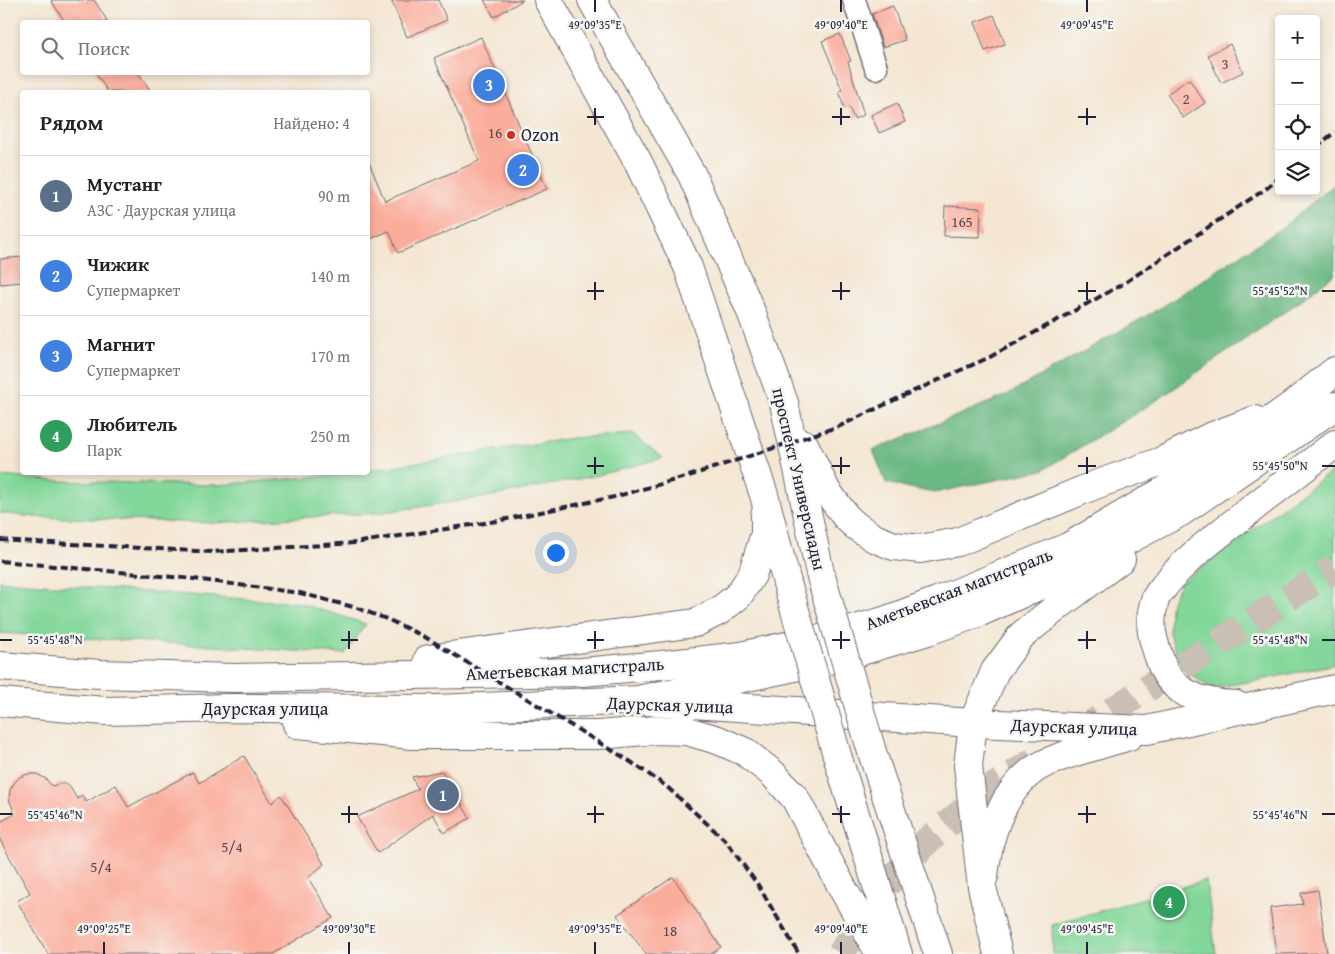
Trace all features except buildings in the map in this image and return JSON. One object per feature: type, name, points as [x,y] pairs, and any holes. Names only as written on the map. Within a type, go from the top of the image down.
[{"type":"main road","name":"проспект Универсиады","points":[[548,0],[638,162],[688,267],[764,495],[787,583],[839,762],[898,954]]},
{"type":"main road","name":"проспект Универсиады","points":[[592,0],[692,175],[752,314],[784,403],[820,573],[872,752],[938,954]]},
{"type":"main road","name":"Аметьевская магистраль","points":[[233,678],[582,672],[661,666],[741,656],[828,637],[884,621],[1068,547],[1211,463],[1291,406],[1335,371]]},
{"type":"main road","points":[[784,403],[826,490],[846,517],[874,538],[894,546],[920,549],[958,542],[1095,485],[1162,461],[1210,437],[1291,406]]},
{"type":"main road","name":"Аметьевская магистраль","points":[[638,700],[837,658],[931,630],[978,613],[1052,580],[1181,512],[1335,406]]},
{"type":"main road","points":[[1260,706],[1217,704],[1192,698],[1172,681],[1162,667],[1154,645],[1150,622],[1155,599],[1177,570],[1198,551],[1335,444]]},
{"type":"main road","points":[[233,678],[457,656],[695,623],[719,612],[738,596],[752,575],[765,534],[764,495]]},
{"type":"main road","points":[[998,954],[982,887],[968,766],[973,723],[995,671],[1021,636],[1181,512]]},
{"type":"main road","name":"Даурская улица","points":[[0,666],[100,674],[233,678]]},
{"type":"main road","name":"Даурская улица","points":[[0,702],[105,711],[230,708],[437,709],[638,700],[973,723],[1147,730],[1335,689]]},
{"type":"main road","points":[[230,708],[290,724],[413,735],[599,734],[656,730],[687,731],[718,740],[745,752],[772,772],[795,798],[880,954]]},
{"type":"main road","points":[[982,887],[985,859],[994,824],[1011,793],[1033,770],[1056,759],[1147,730]]},
{"type":"street","points":[[854,0],[876,68]]},
{"type":"green space","points":[[1335,184],[1335,274],[1289,309],[1156,401],[1043,470],[934,493],[886,483],[873,450],[1005,396],[1162,307],[1284,226]]},
{"type":"green space","points":[[633,434],[663,458],[599,475],[487,497],[378,513],[212,523],[35,517],[0,513],[0,476],[62,481],[218,485],[333,475],[370,475],[370,470],[572,438]]},
{"type":"green space","points":[[1335,469],[1335,664],[1261,680],[1210,688],[1183,669],[1169,634],[1170,606],[1180,583]]},
{"type":"green space","points":[[0,581],[299,603],[366,624],[345,654],[0,633]]},
{"type":"green space","points":[[1206,880],[1216,954],[1053,954],[1052,925]]},
{"type":"tunnel","points":[[1076,734],[1335,568]]},
{"type":"tunnel","points":[[841,954],[877,895],[928,840],[992,788],[1034,761]]},
{"type":"railway","points":[[1320,144],[1335,132]]},
{"type":"railway","points":[[0,540],[212,552],[354,543],[497,521],[614,497],[689,476],[840,426],[990,357],[1123,284],[1275,181]]},
{"type":"railway","points":[[0,561],[194,579],[300,593],[357,608],[389,620],[425,637],[628,760],[666,786],[725,840],[758,885],[799,954]]},
{"type":"place","name":"Магнит","points":[[489,85]]},
{"type":"place","name":"Ozon","points":[[511,135]]},
{"type":"place","name":"Чижик","points":[[523,170]]},
{"type":"place","name":"Мустанг","points":[[443,795]]},
{"type":"place","name":"Любитель","points":[[1169,902]]}]
